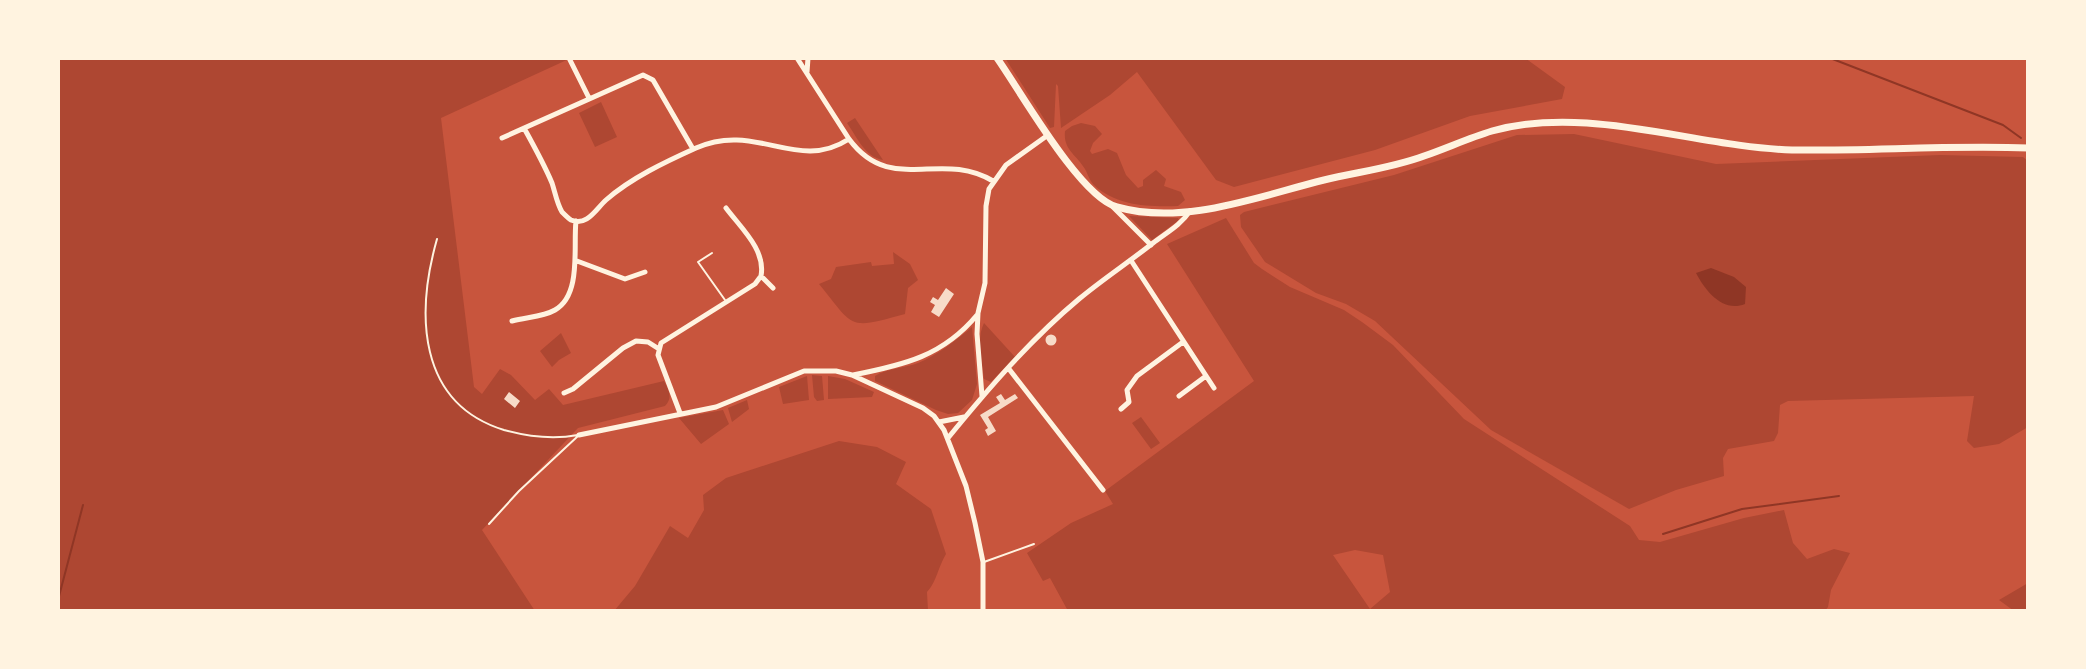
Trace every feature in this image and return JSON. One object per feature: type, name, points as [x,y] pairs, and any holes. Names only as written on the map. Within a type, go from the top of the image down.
[{"type":"main road","points":[[997,58],[1088,187],[1113,206],[1154,213],[1190,211],[1390,166],[1492,131],[1528,123],[1588,124],[1792,150],[1948,146],[2028,148]]},
{"type":"street","points":[[797,58],[863,157],[892,169],[964,169],[993,181]]},
{"type":"street","points":[[807,73],[808,58]]},
{"type":"street","points":[[570,60],[589,98]]},
{"type":"street","points":[[502,138],[638,75],[649,76],[669,104],[693,149]]},
{"type":"street","points":[[524,128],[549,177],[560,208],[567,217],[576,221],[588,218],[606,200],[638,178],[715,141],[747,139],[813,152],[832,149],[849,139]]},
{"type":"street","points":[[982,397],[977,334],[985,283],[986,206],[993,181],[1006,165],[1049,134]]},
{"type":"street","points":[[1113,206],[1151,245]]},
{"type":"street","points":[[680,413],[659,359],[659,349],[666,338],[755,284],[761,276],[760,255],[726,208]]},
{"type":"street","points":[[948,438],[982,397],[1066,310],[1097,284],[1132,262],[1180,223],[1190,211]]},
{"type":"street","points":[[512,321],[550,312],[563,304],[577,261],[576,221]]},
{"type":"street","points":[[577,261],[625,279],[645,272]]},
{"type":"street","points":[[1132,262],[1214,388]]},
{"type":"street","points":[[761,276],[773,288]]},
{"type":"street","points":[[852,375],[912,362],[929,354],[964,330],[978,313]]},
{"type":"street","points":[[564,393],[629,344],[648,342],[659,349]]},
{"type":"street","points":[[1121,409],[1129,402],[1127,390],[1137,376],[1183,342]]},
{"type":"street","points":[[1009,369],[1103,490]]},
{"type":"street","points":[[579,435],[724,405],[804,371],[836,371],[852,375],[923,408],[939,422],[948,438],[971,505],[983,562],[983,611]]},
{"type":"street","points":[[1179,396],[1206,376]]},
{"type":"street","points":[[939,422],[964,417]]},
{"type":"lane","points":[[437,239],[424,303],[428,346],[438,379],[445,389],[463,410],[492,426],[548,438],[579,435]]},
{"type":"lane","points":[[712,253],[698,262],[726,301]]},
{"type":"lane","points":[[489,524],[579,435]]},
{"type":"lane","points":[[983,562],[1034,544]]},
{"type":"shaded area","points":[[58,58],[571,58],[441,118],[474,387],[482,394],[500,369],[511,375],[535,400],[549,389],[563,405],[664,381],[669,394],[665,406],[578,428],[482,530],[535,611],[58,611]]},
{"type":"shaded area","points":[[1005,58],[1525,58],[1565,87],[1562,99],[1470,116],[1375,150],[1234,187],[1216,180],[1137,72],[1110,95],[1061,128],[1056,84],[1054,127],[1050,128]]},
{"type":"shaded area","points":[[601,102],[617,137],[595,147],[579,113]]},
{"type":"shaded area","points":[[855,118],[883,160],[866,151],[858,140],[847,123]]},
{"type":"shaded area","points":[[1081,123],[1095,126],[1102,134],[1093,143],[1092,154],[1108,149],[1117,153],[1126,175],[1138,188],[1156,170],[1166,179],[1164,186],[1181,192],[1185,200],[1178,206],[1144,205],[1123,201],[1103,192],[1092,183],[1066,143],[1065,131]]},
{"type":"shaded area","points":[[1574,134],[1716,164],[1940,155],[2023,157],[2028,161],[2028,427],[1999,444],[1974,448],[1967,441],[1974,396],[1788,401],[1780,405],[1778,433],[1774,441],[1728,449],[1723,458],[1724,476],[1676,490],[1629,509],[1491,430],[1375,321],[1346,304],[1316,293],[1265,262],[1241,227],[1240,215],[1244,212],[1394,175],[1517,135]]},
{"type":"shaded area","points":[[1129,216],[1178,218],[1179,220],[1152,240]]},
{"type":"shaded area","points":[[1226,218],[1254,263],[1290,287],[1344,310],[1362,322],[1393,345],[1464,419],[1630,526],[1639,540],[1660,542],[1784,510],[1793,543],[1807,559],[1834,549],[1850,553],[1831,590],[1828,607],[1825,611],[1068,611],[1050,578],[1043,581],[1027,553],[1071,523],[1113,504],[1105,491],[1254,381],[1167,244]],"holes":[[[1355,550],[1383,555],[1390,592],[1370,609],[1333,555]]]},
{"type":"shaded area","points":[[893,252],[910,264],[918,280],[908,288],[905,314],[872,322],[854,322],[839,310],[819,284],[831,279],[836,267],[871,262],[872,266],[894,264]]},
{"type":"shaded area","points":[[1711,268],[1734,277],[1746,287],[1745,304],[1722,303],[1709,293],[1696,273]]},
{"type":"shaded area","points":[[984,323],[1015,357],[991,382],[984,379],[981,358],[980,336]]},
{"type":"shaded area","points":[[972,327],[977,384],[972,400],[958,413],[936,410],[875,381],[875,376],[880,373],[933,356]]},
{"type":"shaded area","points":[[561,333],[571,353],[552,367],[540,351]]},
{"type":"shaded area","points":[[812,375],[822,376],[824,400],[817,401],[814,397]]},
{"type":"shaded area","points":[[807,376],[809,400],[783,404],[779,387]]},
{"type":"shaded area","points":[[828,376],[845,379],[874,392],[872,397],[828,399]]},
{"type":"shaded area","points":[[747,400],[749,409],[732,422],[728,408]]},
{"type":"shaded area","points":[[723,410],[729,424],[701,444],[679,418]]},
{"type":"shaded area","points":[[1141,417],[1160,443],[1151,449],[1132,423]]},
{"type":"shaded area","points":[[839,441],[877,447],[906,462],[896,484],[931,509],[946,554],[927,592],[928,611],[614,611],[635,586],[670,526],[688,538],[704,510],[703,495],[726,478]]},
{"type":"shaded area","points":[[2028,583],[2028,611],[2014,611],[1999,600]]},
{"type":"building","points":[[946,288],[954,294],[939,317],[931,312],[935,305],[930,302],[933,297],[938,300]]},
{"type":"building","points":[[1051,334],[1057,340],[1051,346],[1045,340]]},
{"type":"building","points":[[509,392],[520,401],[515,408],[504,399]]},
{"type":"building","points":[[1001,394],[1005,400],[1015,394],[1018,398],[988,417],[996,431],[988,436],[985,430],[988,428],[980,415],[1000,403],[996,397]]},
{"type":"waterway","points":[[1830,58],[2003,125],[2021,138]]},
{"type":"waterway","points":[[1663,534],[1742,509],[1839,496]]},
{"type":"waterway","points":[[58,600],[83,505]]}]
